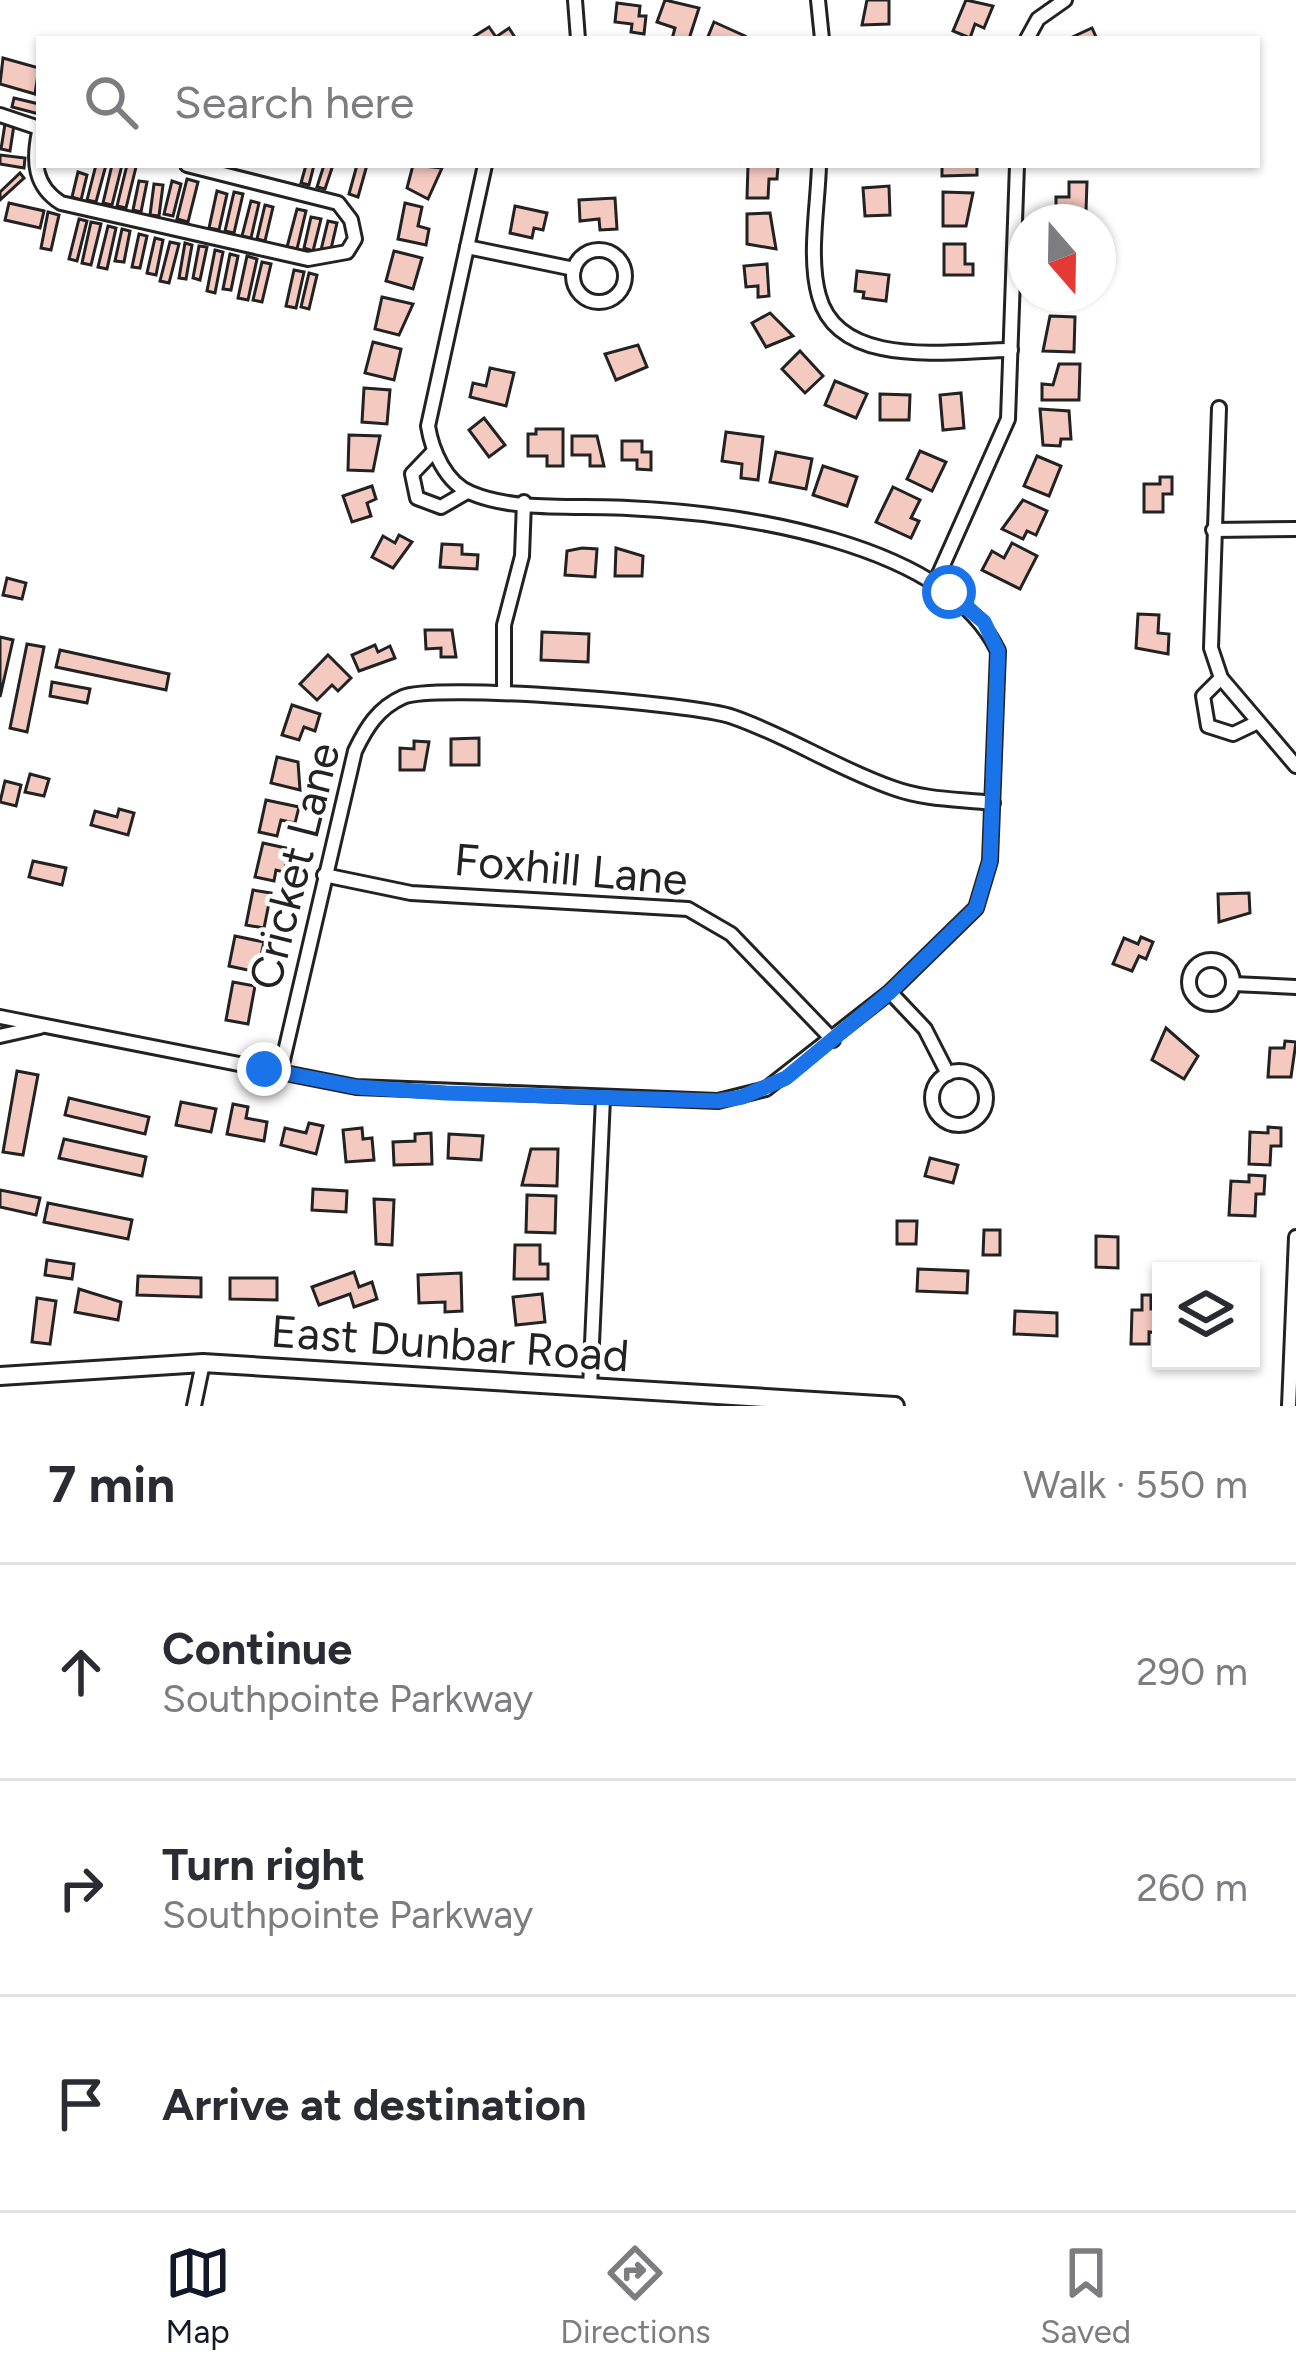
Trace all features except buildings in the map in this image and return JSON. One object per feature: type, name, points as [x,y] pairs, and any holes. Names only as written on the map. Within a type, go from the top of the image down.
[{"type":"street","points":[[575,0],[578,36]]},
{"type":"street","points":[[818,0],[822,36]]},
{"type":"street","points":[[1029,36],[1038,19],[1065,0]]},
{"type":"street","points":[[0,115],[36,129]]},
{"type":"street","points":[[37,168],[46,194],[62,203],[308,259],[347,252],[355,239],[351,220],[338,202],[199,168]]},
{"type":"street","points":[[467,492],[434,451],[428,426],[484,168]]},
{"type":"street","points":[[819,168],[816,278],[824,310],[846,336],[881,349],[1011,350]]},
{"type":"street","points":[[935,583],[1004,431],[1017,168]]},
{"type":"street","points":[[467,247],[574,269]]},
{"type":"street","points":[[607,251],[621,261],[624,285],[613,299],[595,302],[580,294],[574,269],[583,255],[607,251]]},
{"type":"street","points":[[1219,408],[1211,648],[1221,678],[1296,766]]},
{"type":"street","points":[[0,1017],[356,1087],[603,1098],[742,1097],[786,1078],[890,992],[976,908],[990,861],[998,651],[984,622],[935,583],[808,534],[730,516],[524,502],[467,492],[441,507],[417,498],[412,474],[434,451]]},
{"type":"street","points":[[524,502],[522,556],[504,625],[504,693],[731,716],[892,788],[932,799],[993,802]]},
{"type":"street","points":[[1213,530],[1296,530]]},
{"type":"street","points":[[1221,678],[1203,696],[1208,726],[1232,734],[1256,723]]},
{"type":"street","name":"Cricket Lane","points":[[280,1072],[355,751],[379,712],[406,694],[504,693]]},
{"type":"street","name":"Foxhill Lane","points":[[324,875],[411,892],[688,908],[731,934],[833,1040]]},
{"type":"street","points":[[1233,984],[1296,987]]},
{"type":"street","points":[[890,992],[925,1029],[948,1074]]},
{"type":"street","points":[[0,1036],[44,1027]]},
{"type":"street","points":[[965,1072],[984,1088],[982,1113],[968,1124],[944,1120],[933,1106],[935,1087],[948,1074],[965,1072]]},
{"type":"street","points":[[590,1388],[603,1098]]},
{"type":"street","points":[[1289,1406],[1296,1237]]},
{"type":"street","points":[[194,1406],[202,1363]]},
{"type":"street","name":"East Dunbar Road","points":[[0,1376],[130,1364],[202,1363],[896,1406]]},
{"type":"route","points":[[264,1069],[356,1087],[718,1101],[766,1089],[786,1078],[890,992],[976,908],[990,861],[998,651],[984,622],[949,592]]}]
